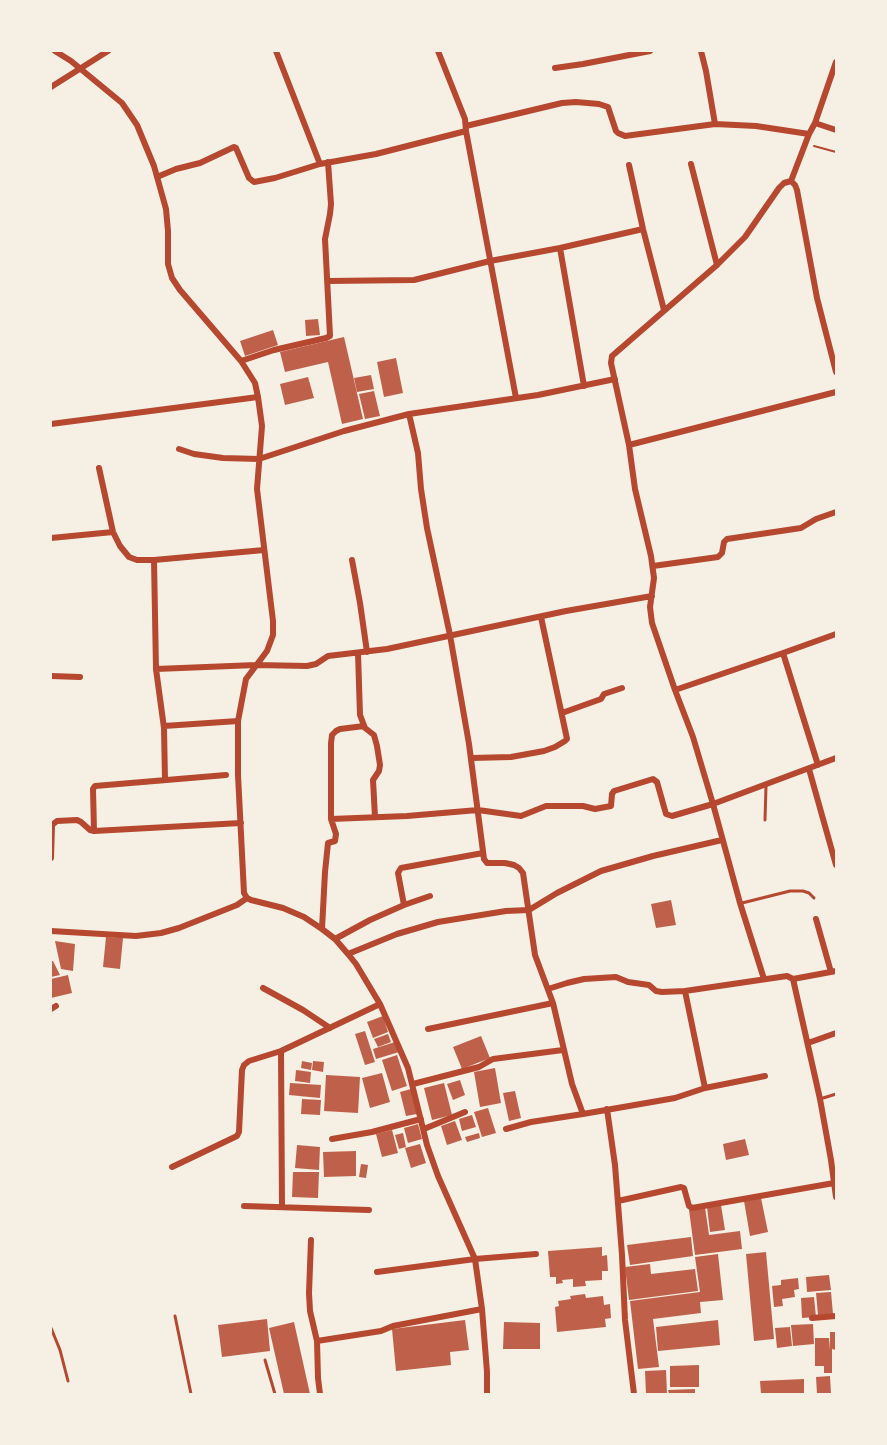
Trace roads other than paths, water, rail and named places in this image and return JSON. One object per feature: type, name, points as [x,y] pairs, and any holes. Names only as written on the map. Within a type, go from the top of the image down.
[{"type":"street","points":[[55,51],[117,98],[127,109],[145,142],[166,209],[168,264],[172,278],[241,361],[255,383],[262,426],[257,489],[273,635],[267,651],[246,679],[238,721],[238,775],[244,893],[251,900],[283,908],[304,917],[335,939],[356,964],[380,1004],[413,1084],[427,1145],[446,1196],[475,1259],[482,1309],[487,1394]]},
{"type":"street","points":[[51,87],[108,51]]},
{"type":"street","points":[[276,51],[320,164]]},
{"type":"street","points":[[438,51],[464,114],[516,398]]},
{"type":"street","points":[[555,68],[650,51]]},
{"type":"street","points":[[700,51],[706,71],[715,124]]},
{"type":"street","points":[[791,181],[815,123],[836,62]]},
{"type":"street","points":[[157,177],[234,147],[249,178],[254,182],[328,162],[376,154],[543,107],[576,102],[608,107],[616,130],[625,136],[715,124],[756,126],[809,134]]},
{"type":"street","points":[[815,123],[836,130]]},
{"type":"street","points":[[241,361],[330,336],[325,239],[331,204],[328,162]]},
{"type":"street","points":[[691,164],[717,265]]},
{"type":"street","points":[[629,165],[664,310]]},
{"type":"street","points":[[764,979],[693,737],[652,623],[650,613],[653,567],[635,489],[629,445],[611,363],[612,356],[717,265],[745,237],[779,188],[791,181]]},
{"type":"street","points":[[791,181],[797,190],[817,298],[836,372]]},
{"type":"street","points":[[328,280],[414,280],[490,261],[643,229]]},
{"type":"street","points":[[560,248],[584,387]]},
{"type":"street","points":[[179,449],[194,454],[223,458],[259,459],[344,431],[409,414],[584,387],[615,379]]},
{"type":"street","points":[[629,445],[836,392]]},
{"type":"street","points":[[51,424],[258,397]]},
{"type":"street","points":[[409,414],[418,453],[427,528],[450,635],[471,758],[484,861],[514,865],[523,873],[535,955],[553,1003],[572,1084],[583,1114]]},
{"type":"street","points":[[99,468],[113,532],[129,557],[136,560],[154,560],[264,550]]},
{"type":"street","points":[[653,567],[718,557],[728,538],[801,528],[816,519],[836,512]]},
{"type":"street","points":[[51,538],[113,532]]},
{"type":"street","points":[[154,560],[156,669],[164,726],[165,780]]},
{"type":"street","points":[[352,560],[367,652]]},
{"type":"street","points":[[156,669],[256,665],[307,666],[316,664],[328,656],[387,649],[566,611],[652,596]]},
{"type":"street","points":[[471,758],[511,757],[544,751],[567,739],[541,618]]},
{"type":"street","points":[[675,690],[836,634]]},
{"type":"street","points":[[358,653],[359,705],[364,726],[374,735],[380,765],[373,780],[375,817]]},
{"type":"street","points":[[783,653],[818,765]]},
{"type":"street","points":[[51,676],[80,677]]},
{"type":"street","points":[[562,713],[601,699],[604,694],[622,688]]},
{"type":"street","points":[[164,726],[238,721]]},
{"type":"street","points":[[322,929],[328,843],[335,841],[336,834],[332,819],[332,735],[340,729],[364,726]]},
{"type":"street","points":[[332,819],[478,810],[521,816],[546,806],[583,806],[598,809],[611,806],[614,791],[653,779],[657,782],[668,816],[678,815],[766,786],[836,758]]},
{"type":"street","points":[[809,769],[836,865]]},
{"type":"street","points":[[94,831],[93,789],[95,786],[226,775]]},
{"type":"street","points":[[51,858],[52,825],[57,821],[77,820],[94,831],[241,823]]},
{"type":"street","points":[[348,954],[397,934],[438,922],[506,911],[529,910],[601,871],[722,840]]},
{"type":"street","points":[[404,905],[398,873],[401,868],[483,853]]},
{"type":"street","points":[[335,939],[370,920],[430,896]]},
{"type":"street","points":[[51,931],[136,936],[161,933],[237,905],[247,898]]},
{"type":"street","points":[[548,989],[573,981],[616,977],[628,982],[649,985],[658,992],[685,991],[787,976],[793,979],[833,971],[816,919]]},
{"type":"street","points":[[793,979],[834,1160],[836,1197]]},
{"type":"street","points":[[263,988],[330,1028]]},
{"type":"street","points":[[685,991],[705,1089]]},
{"type":"street","points":[[428,1029],[553,1003]]},
{"type":"street","points":[[172,1167],[237,1136],[242,1070],[249,1061],[281,1051],[380,1004]]},
{"type":"street","points":[[808,1043],[836,1033]]},
{"type":"street","points":[[413,1084],[479,1067],[493,1059],[564,1050]]},
{"type":"street","points":[[281,1051],[282,1206]]},
{"type":"street","points":[[506,1129],[531,1122],[675,1098],[765,1076]]},
{"type":"street","points":[[607,1109],[615,1165],[625,1320],[634,1394]]},
{"type":"street","points":[[424,1129],[465,1112]]},
{"type":"street","points":[[332,1139],[372,1132],[421,1119]]},
{"type":"street","points":[[618,1202],[681,1187],[684,1188],[689,1206],[692,1208],[834,1183]]},
{"type":"street","points":[[244,1206],[369,1210]]},
{"type":"street","points":[[311,1240],[310,1311],[317,1341],[320,1394]]},
{"type":"street","points":[[377,1272],[475,1259],[536,1254]]},
{"type":"street","points":[[317,1341],[381,1331],[393,1326],[482,1309]]},
{"type":"street","points":[[812,1318],[836,1316]]},
{"type":"lane","points":[[765,820],[766,786]]},
{"type":"lane","points":[[740,903],[790,891],[804,891],[814,898]]},
{"type":"lane","points":[[820,1099],[836,1094]]},
{"type":"lane","points":[[176,1316],[191,1394]]},
{"type":"lane","points":[[51,1328],[60,1350],[68,1381]]},
{"type":"lane","points":[[265,1360],[275,1394]]}]
